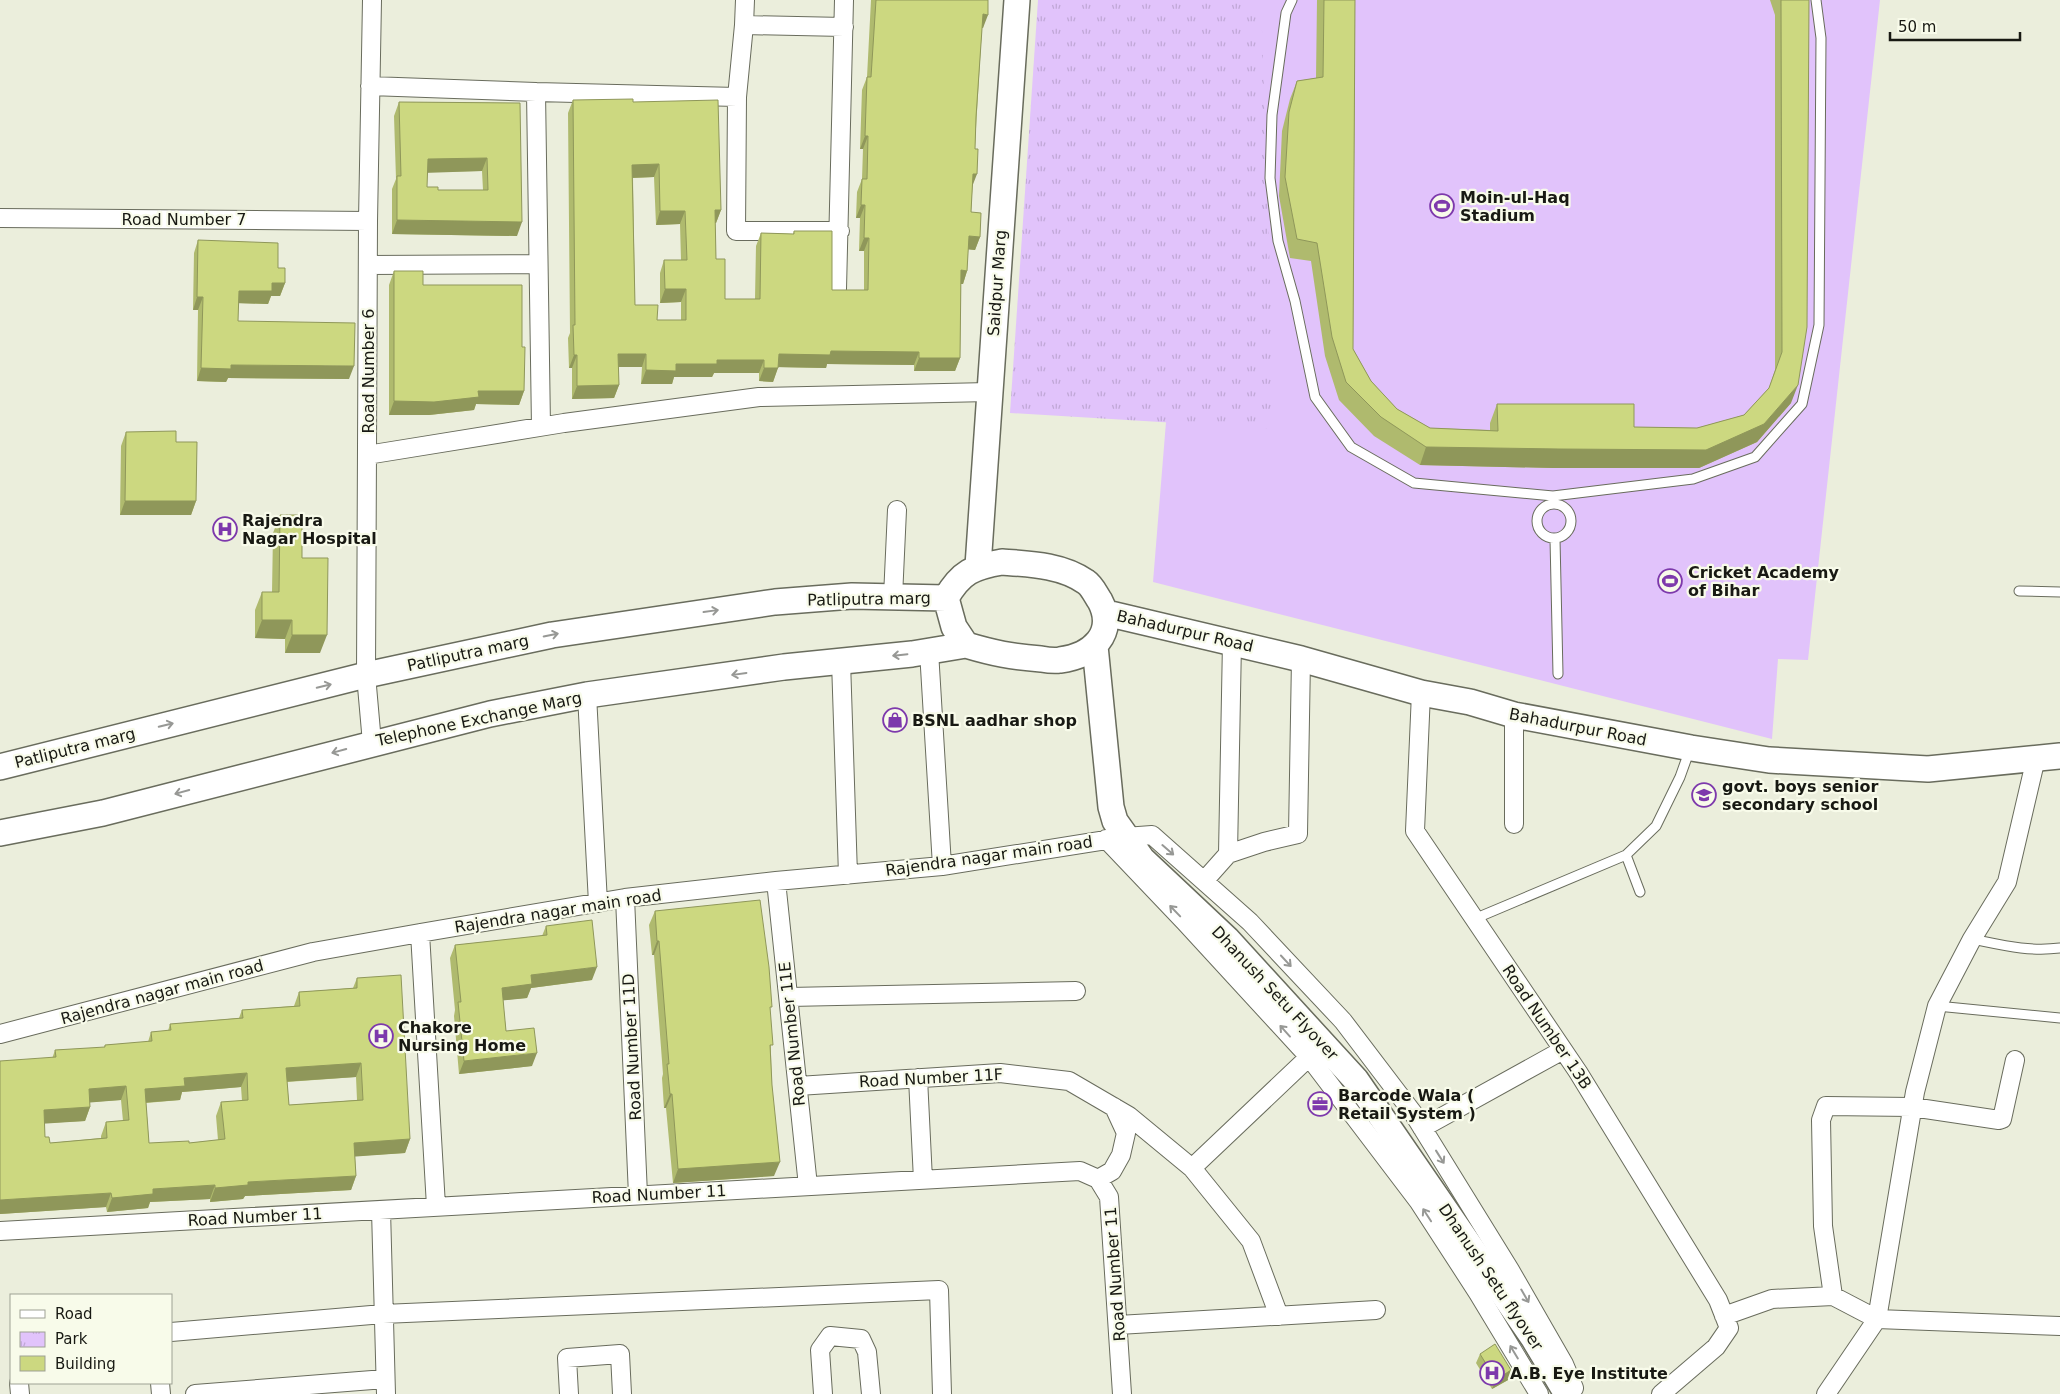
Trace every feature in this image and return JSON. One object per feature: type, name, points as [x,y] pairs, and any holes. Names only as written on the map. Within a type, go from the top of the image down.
[{"type":"main road","name":"Saidpur Marg","points":[[978,566],[1017,0]]},
{"type":"main road","points":[[1002,562],[1036,565],[1067,572],[1088,583],[1106,612],[1105,632],[1095,646],[1080,655],[1060,661],[1010,657],[966,645],[954,627],[946,598],[954,583],[964,574],[978,566],[1002,562]]},
{"type":"main road","name":"Patliputra marg","points":[[0,767],[366,675],[552,635],[775,602],[852,596],[946,598]]},
{"type":"main road","name":"Bahadurpur Road","points":[[1106,612],[1300,659],[1421,693],[1470,702],[1514,715],[1690,748],[1769,760],[1928,769],[2048,757]]},
{"type":"main road","name":"Telephone Exchange Marg","points":[[0,833],[103,813],[490,714],[587,695],[966,645]]},
{"type":"main road","name":"Dhanush Setu Flyover","points":[[1095,646],[1111,807],[1121,841],[1227,939],[1322,1042],[1356,1080],[1413,1160]]},
{"type":"main road","points":[[1060,661],[1100,691]]},
{"type":"main road","name":"Dhanush Setu flyover","points":[[1413,1160],[1534,1339],[1567,1394]]},
{"type":"street","name":"Road Number 6","points":[[372,0],[368,221],[366,675],[372,743]]},
{"type":"street","points":[[745,0],[736,97],[736,231],[840,231]]},
{"type":"street","points":[[837,289],[840,231],[844,0]]},
{"type":"street","points":[[744,25],[844,26]]},
{"type":"street","points":[[370,86],[736,97]]},
{"type":"street","points":[[536,92],[540,427]]},
{"type":"street","name":"Road Number 7","points":[[0,218],[368,221]]},
{"type":"street","points":[[368,266],[538,264]]},
{"type":"street","points":[[367,456],[540,427],[759,397],[989,392]]},
{"type":"street","points":[[893,597],[897,510]]},
{"type":"street","points":[[1228,854],[1232,642]]},
{"type":"street","points":[[929,651],[942,866]]},
{"type":"street","points":[[1204,880],[1228,854],[1264,842],[1298,834],[1300,659]]},
{"type":"street","points":[[841,661],[848,875]]},
{"type":"street","name":"Road Number 13B","points":[[1421,693],[1415,831],[1563,1050],[1718,1300],[1729,1328],[1716,1347],[1662,1394]]},
{"type":"street","points":[[587,695],[598,902]]},
{"type":"street","points":[[1514,715],[1514,824]]},
{"type":"street","points":[[1829,1394],[1877,1319],[1912,1107],[1937,1006],[1972,939],[2007,882],[2048,757]]},
{"type":"street","name":"Rajendra nagar main road","points":[[0,1034],[312,952],[598,902],[776,881],[942,866],[1152,835],[1250,922],[1343,1021],[1422,1128],[1510,1270],[1564,1364],[1576,1394]]},
{"type":"street","points":[[1121,841],[1185,922],[1309,1057],[1419,1202],[1478,1293],[1539,1394]]},
{"type":"street","name":"Road Number 11E","points":[[776,881],[808,1186]]},
{"type":"street","name":"Road Number 11D","points":[[625,898],[638,1195]]},
{"type":"street","points":[[420,933],[436,1206]]},
{"type":"street","points":[[789,997],[1076,991]]},
{"type":"street","points":[[1422,1128],[1563,1050]]},
{"type":"street","points":[[1192,1168],[1309,1057]]},
{"type":"street","points":[[1833,1296],[1823,1226],[1821,1120],[1826,1106],[1912,1107],[1994,1120],[2002,1118],[2015,1060]]},
{"type":"street","name":"Road Number 11F","points":[[798,1086],[1000,1073],[1069,1081],[1129,1116],[1192,1168],[1251,1241],[1279,1316]]},
{"type":"street","points":[[918,1078],[923,1180]]},
{"type":"street","points":[[1098,1179],[1112,1171],[1120,1155],[1126,1133],[1114,1107]]},
{"type":"street","name":"Road Number 11","points":[[0,1230],[1080,1171],[1098,1179],[1109,1197],[1122,1394]]},
{"type":"street","points":[[195,1394],[385,1386],[381,1210]]},
{"type":"street","points":[[172,1332],[382,1314],[939,1290],[942,1394]]},
{"type":"street","points":[[1724,1316],[1772,1299],[1833,1296],[1877,1319],[2060,1326]]},
{"type":"street","points":[[1118,1325],[1376,1310]]},
{"type":"street","points":[[823,1394],[820,1350],[830,1336],[861,1339],[867,1352],[870,1394]]},
{"type":"street","points":[[569,1394],[567,1358],[620,1354],[622,1394]]},
{"type":"lane","points":[[1292,0],[1286,13],[1272,115],[1270,178],[1278,242],[1295,301],[1315,397],[1351,447],[1414,483],[1554,500],[1694,479],[1755,457],[1802,404],[1820,325],[1820,38],[1816,0]]},
{"type":"lane","points":[[1554,500],[1568,511],[1572,522],[1564,536],[1555,539],[1542,534],[1537,523],[1537,517],[1543,508],[1554,500]]},
{"type":"lane","points":[[1555,539],[1558,674]]},
{"type":"lane","points":[[2019,591],[2060,592]]},
{"type":"lane","points":[[1474,919],[1626,855],[1656,826],[1680,777],[1690,748]]},
{"type":"lane","points":[[1626,855],[1640,892]]},
{"type":"lane","points":[[1972,939],[2040,951],[2060,948]]},
{"type":"lane","points":[[1937,1006],[2060,1018]]},
{"type":"green space","name":"Moin-ul-Haq Stadium","points":[[1038,0],[1880,0],[1808,660],[1778,659],[1772,739],[1153,582],[1166,422]]},
{"type":"green space","points":[[1038,0],[1261,0],[1275,429],[1010,413]]},
{"type":"building","points":[[876,0],[988,0],[988,15],[983,14],[976,117],[975,149],[978,149],[977,174],[973,174],[971,212],[981,213],[980,237],[969,236],[967,271],[961,270],[960,358],[919,358],[919,352],[831,351],[830,355],[779,354],[778,368],[764,368],[764,360],[717,360],[717,364],[676,364],[676,371],[646,370],[646,354],[618,354],[619,385],[577,386],[577,355],[574,355],[573,325],[575,325],[573,100],[633,99],[633,102],[718,100],[721,210],[715,210],[716,259],[725,259],[725,299],[760,299],[761,233],[794,234],[794,231],[832,231],[832,290],[868,290],[869,238],[864,238],[865,205],[861,205],[862,179],[867,179],[868,136],[865,136],[867,77],[871,77]],"holes":[[[659,164],[660,211],[685,211],[687,260],[664,260],[665,289],[686,289],[686,320],[657,320],[658,305],[635,305],[632,165]]]},
{"type":"building","points":[[1324,0],[1355,0],[1353,349],[1371,381],[1397,409],[1430,428],[1498,431],[1497,404],[1634,404],[1634,427],[1697,428],[1744,415],[1769,388],[1782,352],[1781,0],[1809,0],[1807,327],[1798,385],[1764,424],[1706,450],[1426,447],[1381,417],[1346,382],[1332,337],[1317,243],[1297,239],[1285,177],[1289,112],[1297,81],[1323,77]]},
{"type":"building","points":[[399,102],[520,103],[522,222],[397,220],[397,176],[401,176]],"holes":[[[487,158],[488,190],[438,190],[438,187],[427,187],[428,159]]]},
{"type":"building","points":[[198,240],[278,243],[278,268],[285,268],[285,283],[272,283],[272,291],[239,291],[238,321],[355,323],[354,366],[231,365],[231,369],[201,368],[203,297],[197,297]]},
{"type":"building","points":[[394,271],[423,271],[423,285],[522,285],[522,347],[525,347],[524,391],[478,391],[479,397],[434,402],[394,401]]},
{"type":"building","points":[[176,431],[176,442],[197,442],[196,501],[125,501],[126,432]]},
{"type":"building","points":[[280,515],[302,515],[302,558],[328,558],[327,635],[292,635],[292,620],[262,620],[262,592],[279,592]]},
{"type":"building","points":[[760,900],[769,967],[773,1045],[770,1045],[772,1085],[780,1162],[678,1169],[672,1094],[670,1094],[667,1064],[669,1064],[655,911]]},
{"type":"building","points":[[592,920],[597,967],[531,975],[532,984],[502,988],[506,1031],[534,1028],[537,1053],[464,1061],[458,1002],[461,1002],[455,945],[547,935],[546,926]]},
{"type":"building","points":[[401,975],[410,1139],[354,1143],[356,1176],[248,1182],[248,1185],[215,1188],[215,1185],[153,1189],[153,1194],[112,1198],[111,1193],[0,1200],[0,1061],[56,1057],[55,1050],[105,1047],[105,1045],[152,1041],[151,1032],[171,1030],[170,1024],[243,1018],[242,1010],[300,1006],[299,992],[357,988],[357,978]],"holes":[[[361,1063],[363,1100],[289,1105],[286,1068]],[[247,1073],[248,1100],[221,1102],[225,1139],[189,1143],[189,1141],[149,1143],[145,1089],[185,1086],[184,1078]],[[126,1086],[129,1120],[106,1122],[107,1138],[50,1143],[49,1137],[45,1137],[44,1110],[90,1107],[89,1089]]]},
{"type":"building","points":[[1495,1344],[1511,1370],[1496,1380],[1480,1354]]},
{"type":"place","name":"Moin-ul-Haq Stadium","points":[[1442,206]]},
{"type":"place","name":"Rajendra Nagar Hospital","points":[[225,529]]},
{"type":"place","name":"Cricket Academy of Bihar","points":[[1670,581]]},
{"type":"place","name":"BSNL aadhar shop","points":[[895,720]]},
{"type":"place","name":"govt. boys senior secondary school","points":[[1704,795]]},
{"type":"place","name":"Chakore Nursing Home","points":[[381,1036]]},
{"type":"place","name":"Barcode Wala ( Retail System )","points":[[1320,1104]]},
{"type":"place","name":"A.B. Eye Institute","points":[[1492,1373]]}]
